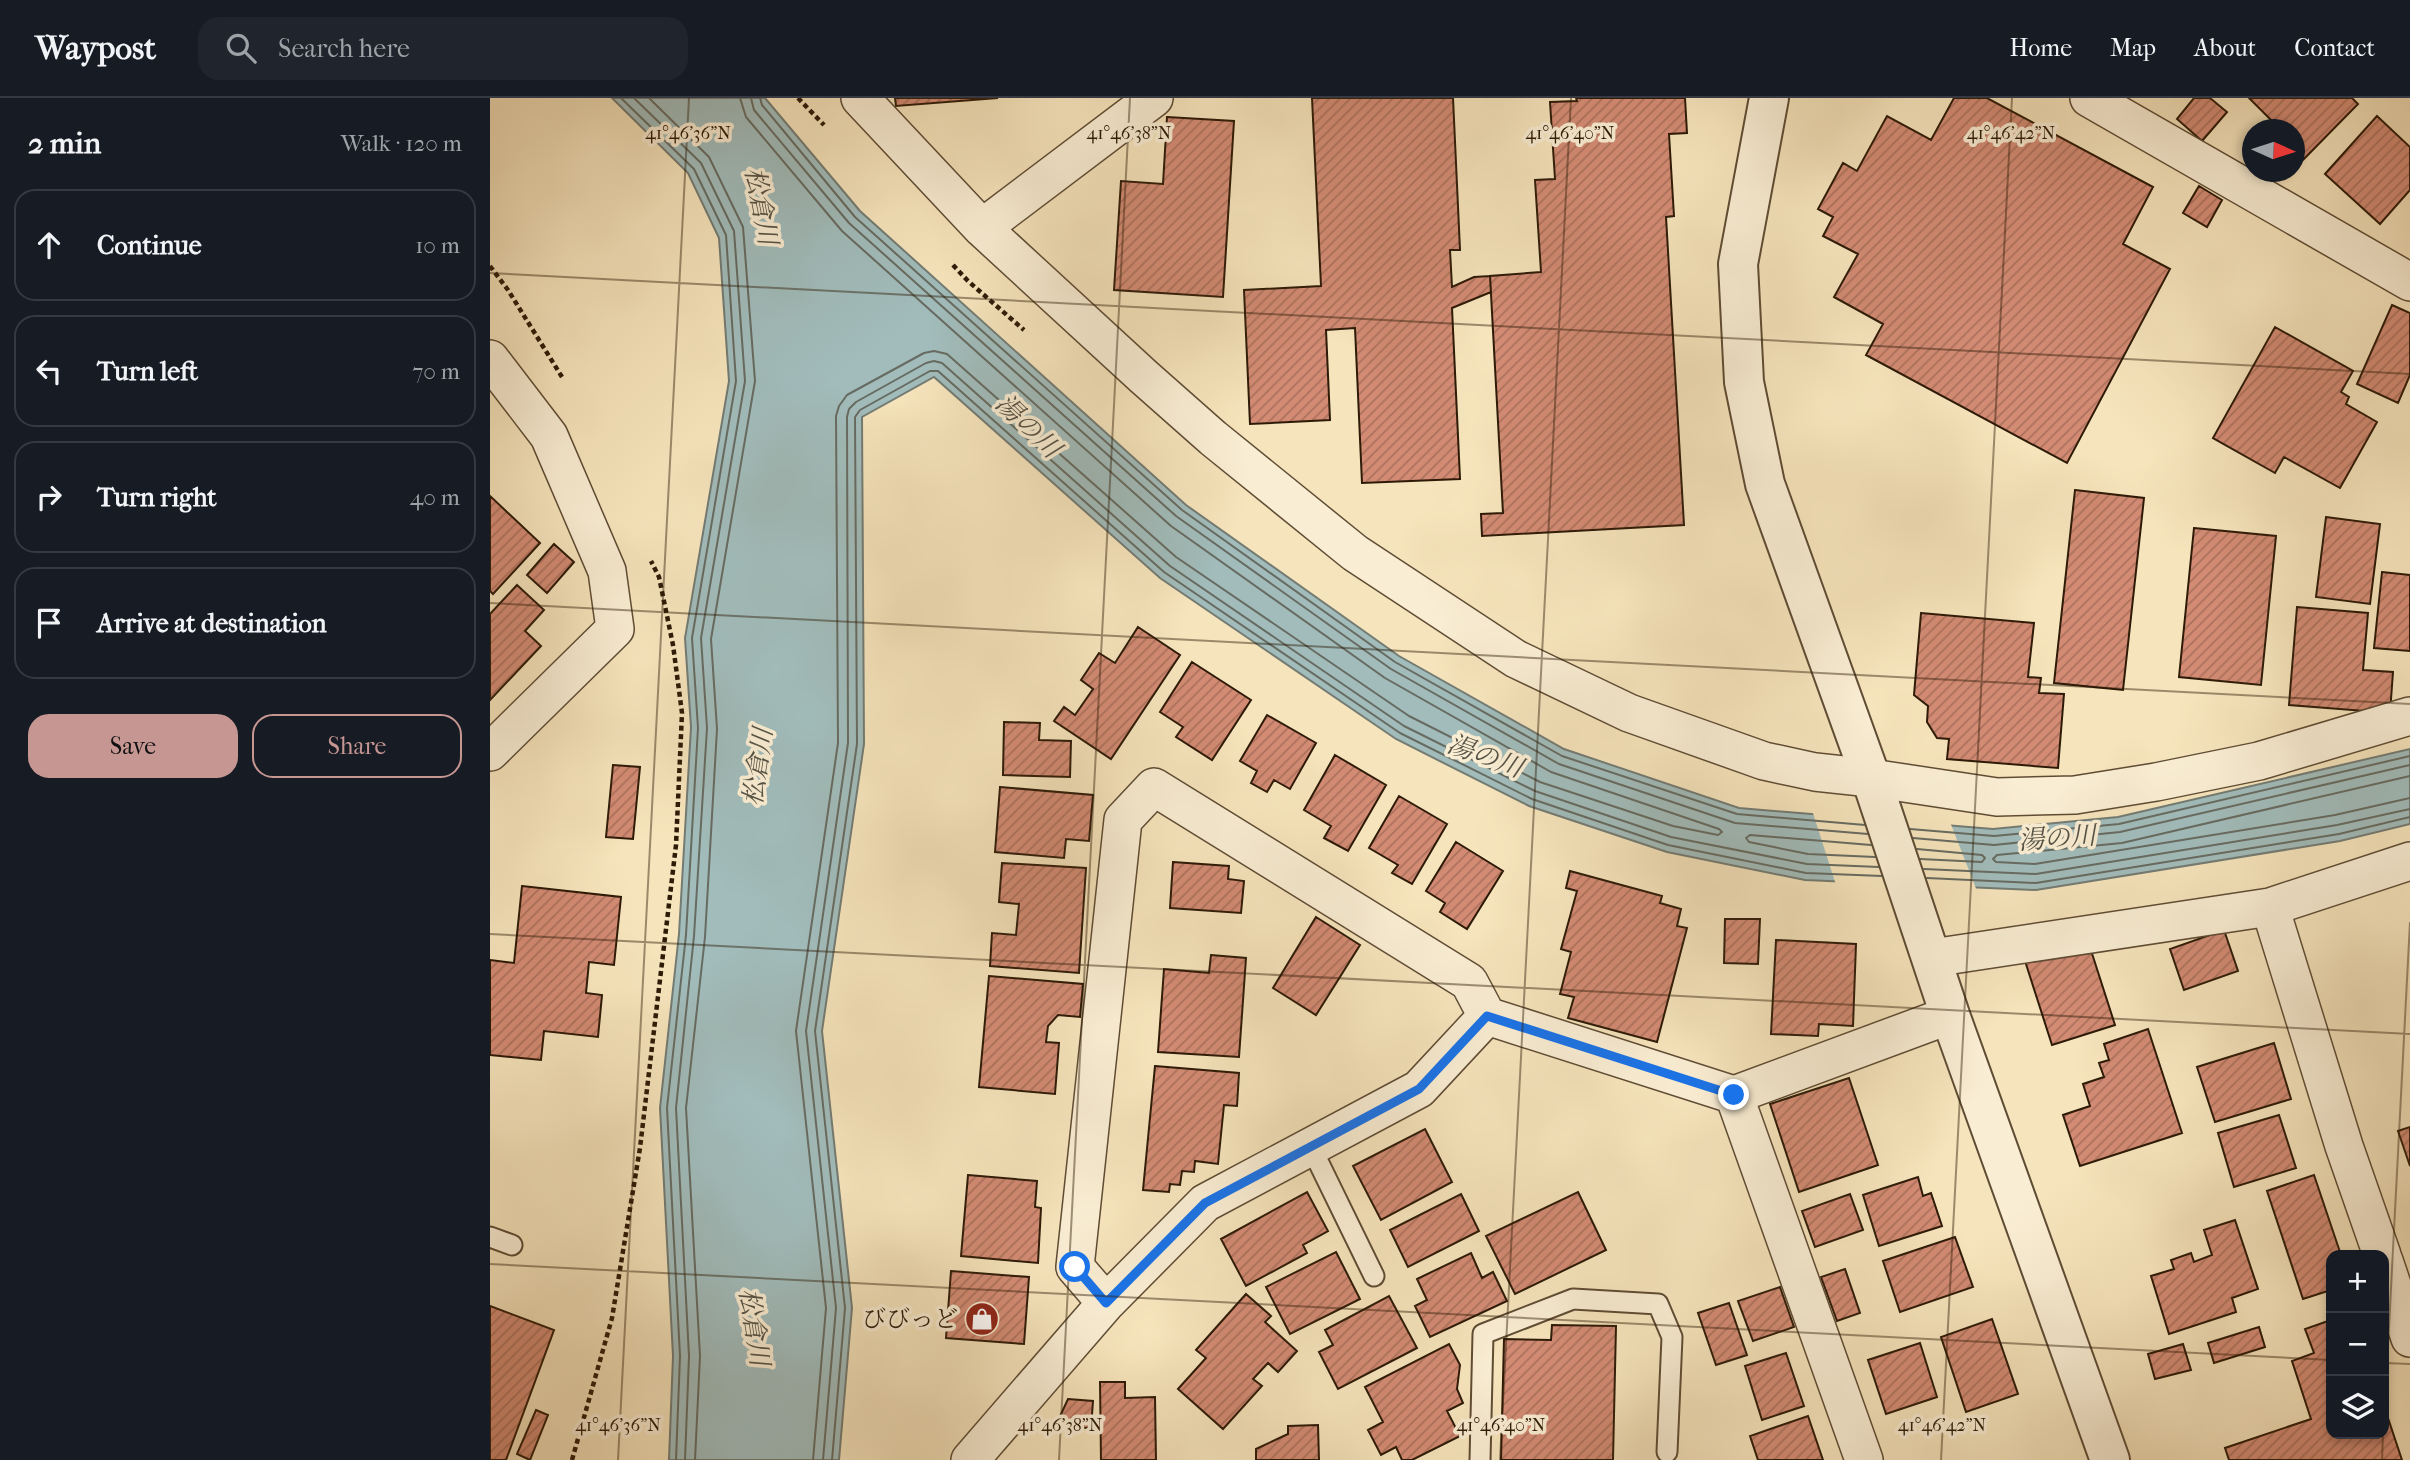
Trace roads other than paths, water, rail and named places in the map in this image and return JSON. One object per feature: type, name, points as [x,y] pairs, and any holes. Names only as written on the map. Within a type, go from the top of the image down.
[{"type":"street","points":[[860,98],[982,228],[1203,429],[1355,553],[1516,659],[1629,713],[1763,761],[1815,772],[1875,792],[1997,797],[2075,796],[2259,761],[2410,716]]},
{"type":"street","points":[[982,228],[1154,98]]},
{"type":"street","points":[[1769,98],[1738,264],[1744,382],[1765,484],[1875,792],[1950,1015],[2110,1460]]},
{"type":"street","points":[[2088,98],[2410,282]]},
{"type":"street","points":[[490,359],[549,436],[607,571],[615,629],[490,752]]},
{"type":"street","points":[[1106,1303],[1075,1267],[1123,820],[1154,787],[1469,982],[1487,1016],[1734,1095],[1950,1015]]},
{"type":"street","points":[[1926,941],[2270,907],[2410,861]]},
{"type":"street","points":[[2270,907],[2344,1146],[2380,1250]]},
{"type":"street","points":[[970,1460],[1106,1303],[1205,1203],[1419,1089],[1487,1016]]},
{"type":"street","points":[[1734,1095],[1864,1460]]},
{"type":"street","points":[[2389,1276],[2410,1338]]},
{"type":"lane","points":[[1311,1147],[1374,1276]]},
{"type":"lane","points":[[490,1237],[512,1245]]},
{"type":"lane","points":[[1480,1460],[1483,1334],[1573,1299],[1658,1304],[1672,1337],[1667,1451]]},
{"type":"water","points":[[612,98],[765,98],[860,211],[1186,505],[1399,656],[1564,749],[1739,808],[1993,829],[2118,817],[2410,749],[2410,824],[2340,841],[2036,890],[1805,880],[1667,852],[1529,806],[1396,739],[1160,578],[934,377],[862,417],[864,744],[822,1031],[852,1308],[839,1460],[669,1460],[673,1356],[660,1108],[679,934],[691,727],[685,638],[729,381],[719,238],[688,173]]},
{"type":"place","name":"びびっど","points":[[982,1319]]},
{"type":"water label","name":"松倉川","points":[[761,206]]},
{"type":"water label","name":"湯の川","points":[[1028,426]]},
{"type":"water label","name":"湯の川","points":[[1485,756]]},
{"type":"water label","name":"松倉川","points":[[758,767]]},
{"type":"water label","name":"湯の川","points":[[2057,838]]},
{"type":"water label","name":"松倉川","points":[[754,1327]]}]
